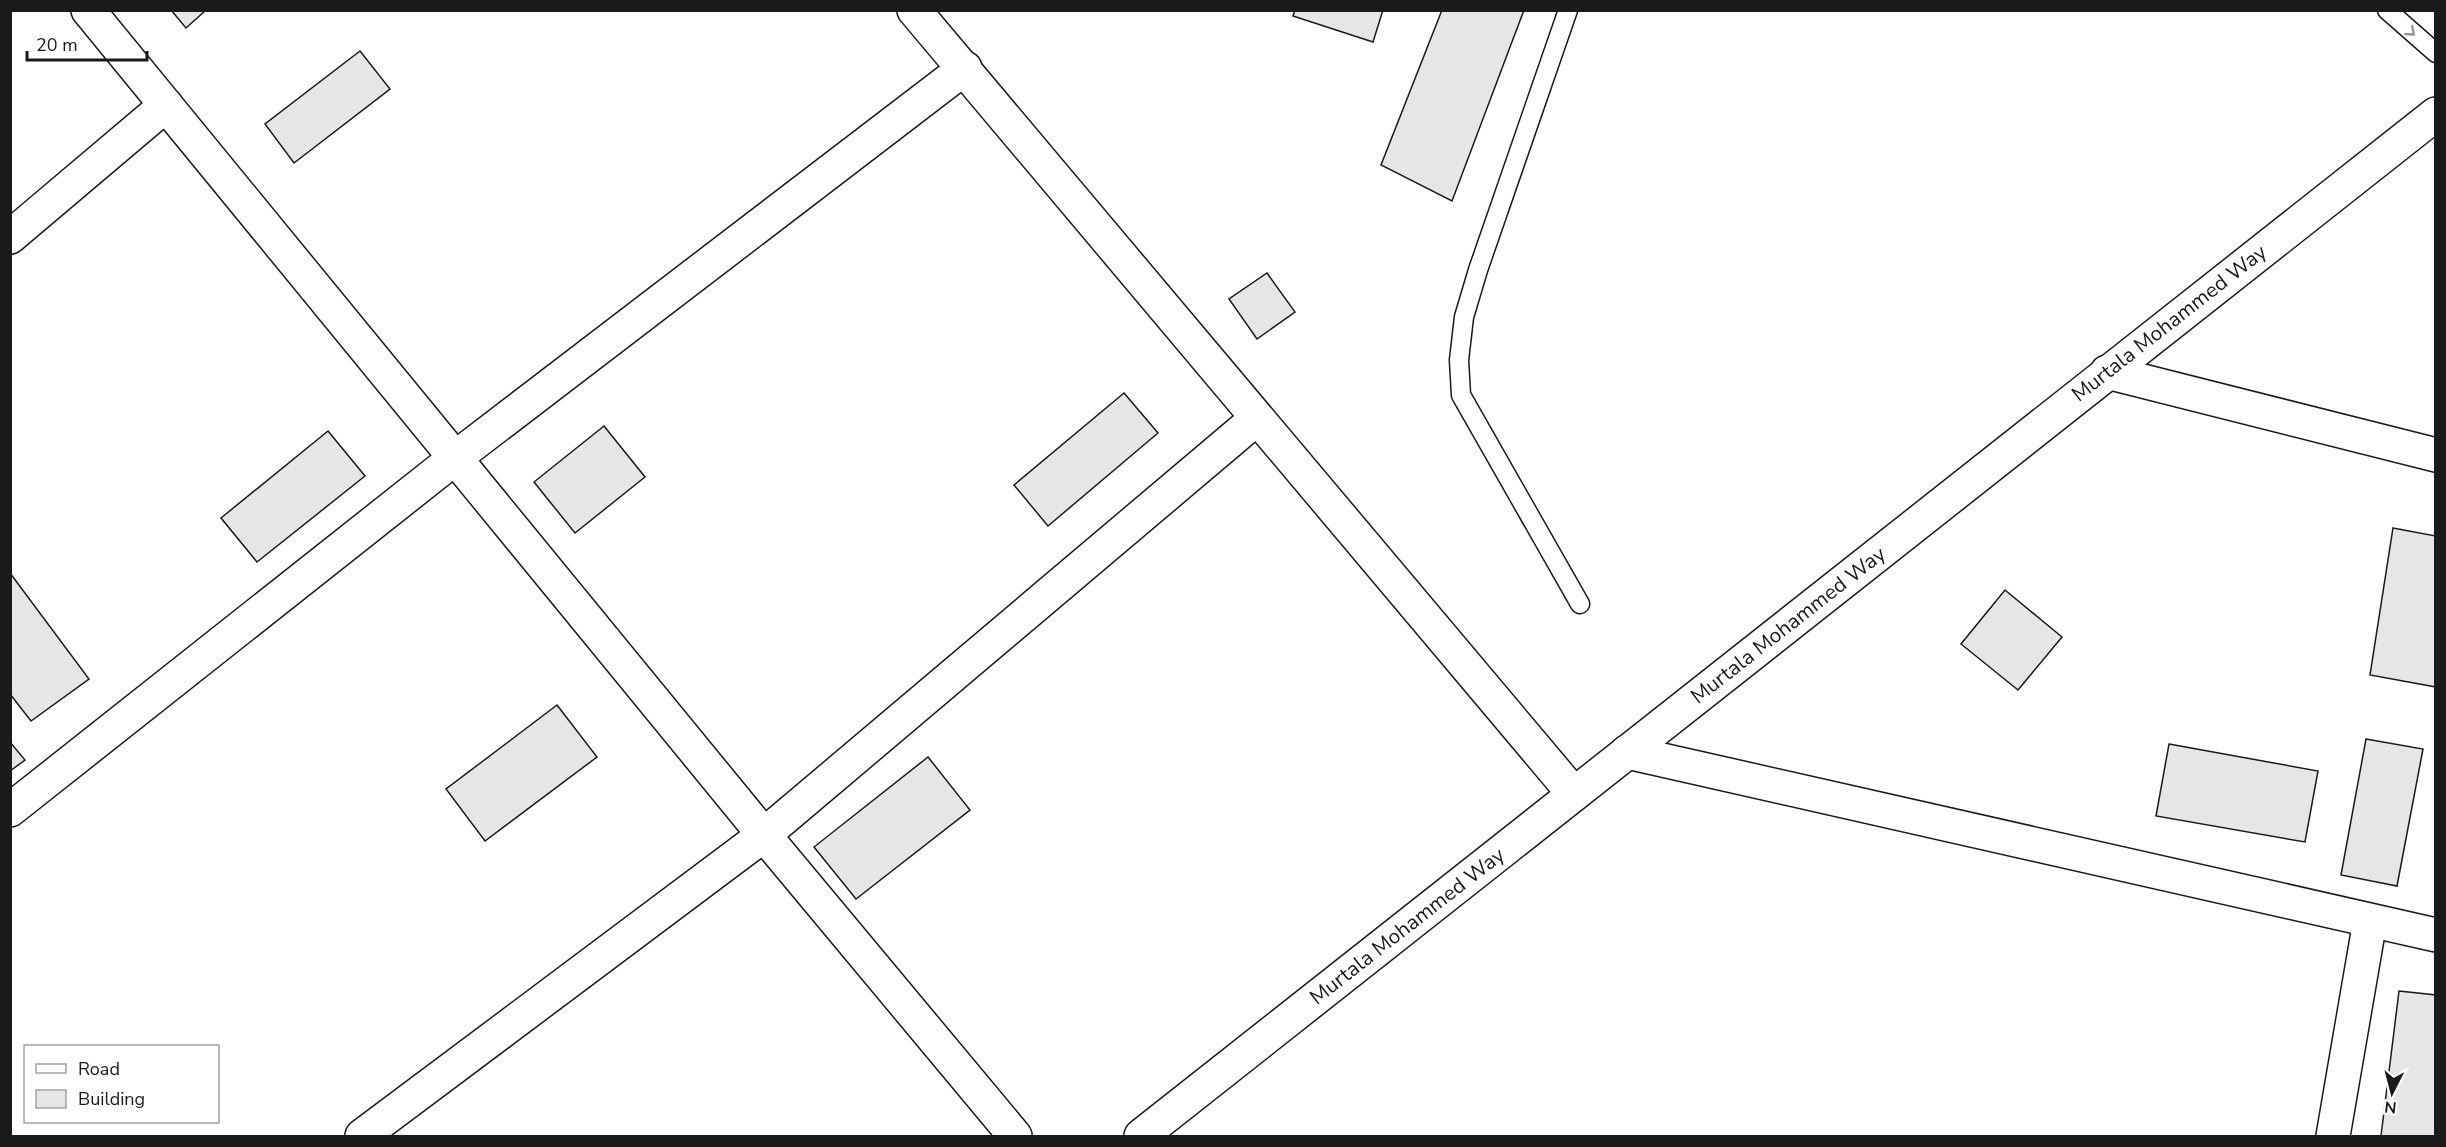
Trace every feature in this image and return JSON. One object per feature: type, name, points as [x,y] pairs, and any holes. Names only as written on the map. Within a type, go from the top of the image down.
[{"type":"street","points":[[88,10],[764,835],[1015,1137]]},
{"type":"street","points":[[914,10],[1574,794]]},
{"type":"street","points":[[10,810],[455,458],[965,68]]},
{"type":"street","points":[[10,237],[166,105]]},
{"type":"street","name":"Murtala Mohammed Way","points":[[1141,1137],[2436,114]]},
{"type":"street","points":[[2107,372],[2436,455]]},
{"type":"street","points":[[362,1137],[764,835],[1256,419]]},
{"type":"street","points":[[1627,752],[2436,935]]},
{"type":"street","points":[[2333,1137],[2370,921]]},
{"type":"lane","points":[[1568,10],[1478,270],[1464,317],[1459,360],[1461,395],[1580,604]]},
{"type":"lane","points":[[2387,10],[2436,53]]},
{"type":"building","points":[[171,10],[206,10],[186,28]]},
{"type":"building","points":[[1295,10],[1383,10],[1373,42],[1293,16]]},
{"type":"building","points":[[1442,10],[1524,10],[1452,201],[1381,165]]},
{"type":"building","points":[[360,51],[390,89],[294,163],[265,124]]},
{"type":"building","points":[[1267,273],[1295,312],[1257,339],[1229,299]]},
{"type":"building","points":[[1124,393],[1158,433],[1048,526],[1014,485]]},
{"type":"building","points":[[604,426],[645,477],[575,533],[534,482]]},
{"type":"building","points":[[328,431],[365,476],[257,562],[221,518]]},
{"type":"building","points":[[2393,528],[2436,536],[2436,687],[2370,675]]},
{"type":"building","points":[[10,573],[89,679],[31,721],[10,694]]},
{"type":"building","points":[[2005,590],[2062,637],[2018,690],[1961,644]]},
{"type":"building","points":[[557,705],[597,757],[485,841],[446,789]]},
{"type":"building","points":[[2366,739],[2423,749],[2397,886],[2341,875]]},
{"type":"building","points":[[10,742],[25,760],[10,771]]},
{"type":"building","points":[[2169,744],[2318,771],[2305,842],[2156,816]]},
{"type":"building","points":[[928,757],[970,810],[856,899],[814,847]]},
{"type":"building","points":[[2399,991],[2436,995],[2436,1136],[2381,1136]]}]
